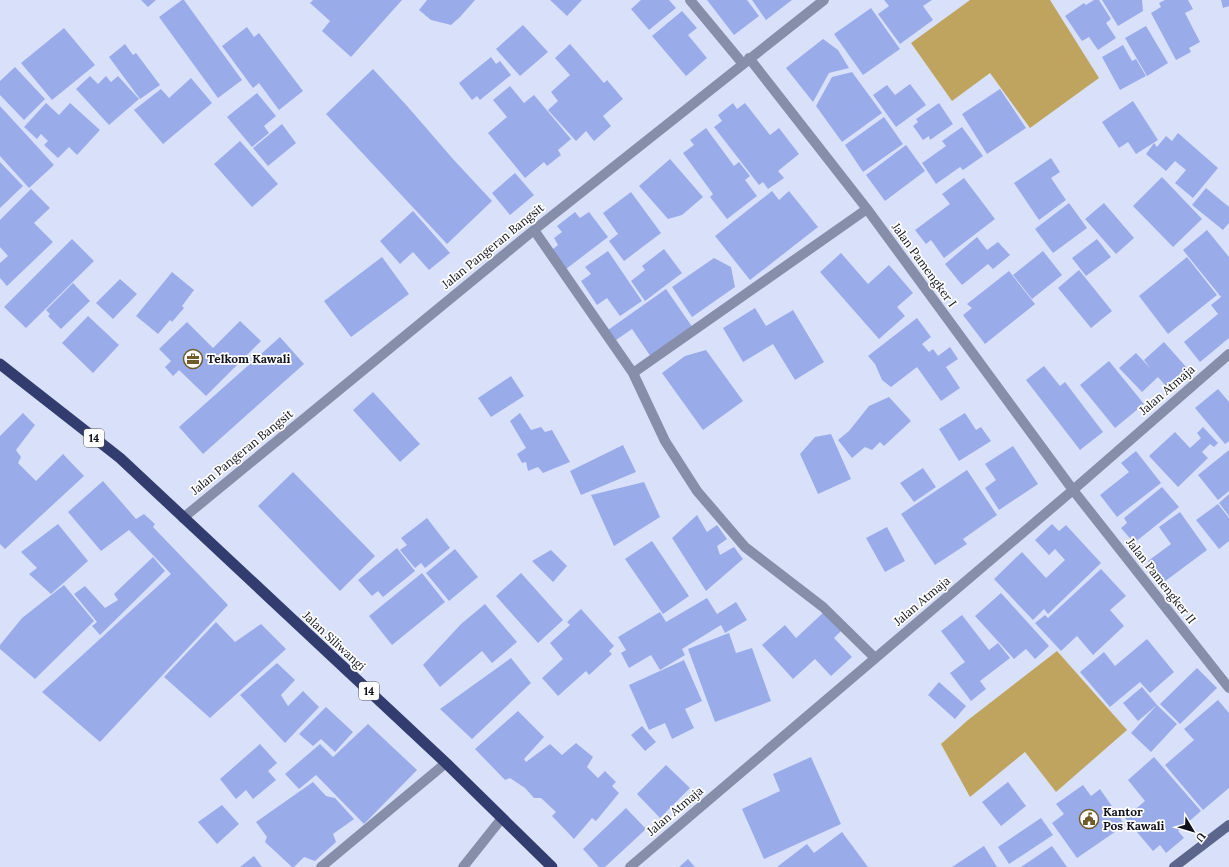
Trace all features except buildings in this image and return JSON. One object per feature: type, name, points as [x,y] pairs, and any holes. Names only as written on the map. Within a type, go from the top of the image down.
[{"type":"highway","name":"14","points":[[0,364],[120,458],[183,518]]},
{"type":"highway","name":"Jalan Siliwangi","points":[[183,518],[446,763],[552,867]]},
{"type":"main road","points":[[1174,867],[1229,825]]},
{"type":"street","name":"Jalan Pamengker I","points":[[690,0],[746,61],[867,209],[1073,490]]},
{"type":"street","name":"Jalan Pangeran Bangsit","points":[[183,518],[534,230],[824,0]]},
{"type":"street","points":[[633,373],[867,209]]},
{"type":"street","points":[[534,230],[633,373],[665,441],[697,491],[745,547],[823,608],[875,658]]},
{"type":"street","name":"Jalan Atmaja","points":[[630,867],[1073,490],[1229,354]]},
{"type":"street","name":"Jalan Pamengker II","points":[[1073,490],[1229,688]]},
{"type":"street","points":[[321,867],[446,763]]},
{"type":"street","points":[[463,867],[502,818]]},
{"type":"shaded area","points":[[970,0],[1050,0],[1099,78],[1030,128],[990,73],[952,101],[911,43]]},
{"type":"shaded area","points":[[1057,651],[1127,730],[1056,792],[1025,752],[970,797],[941,744],[968,720]]},
{"type":"place","name":"Telkom Kawali","points":[[193,359]]},
{"type":"place","name":"Kantor Pos Kawali","points":[[1089,819]]}]
